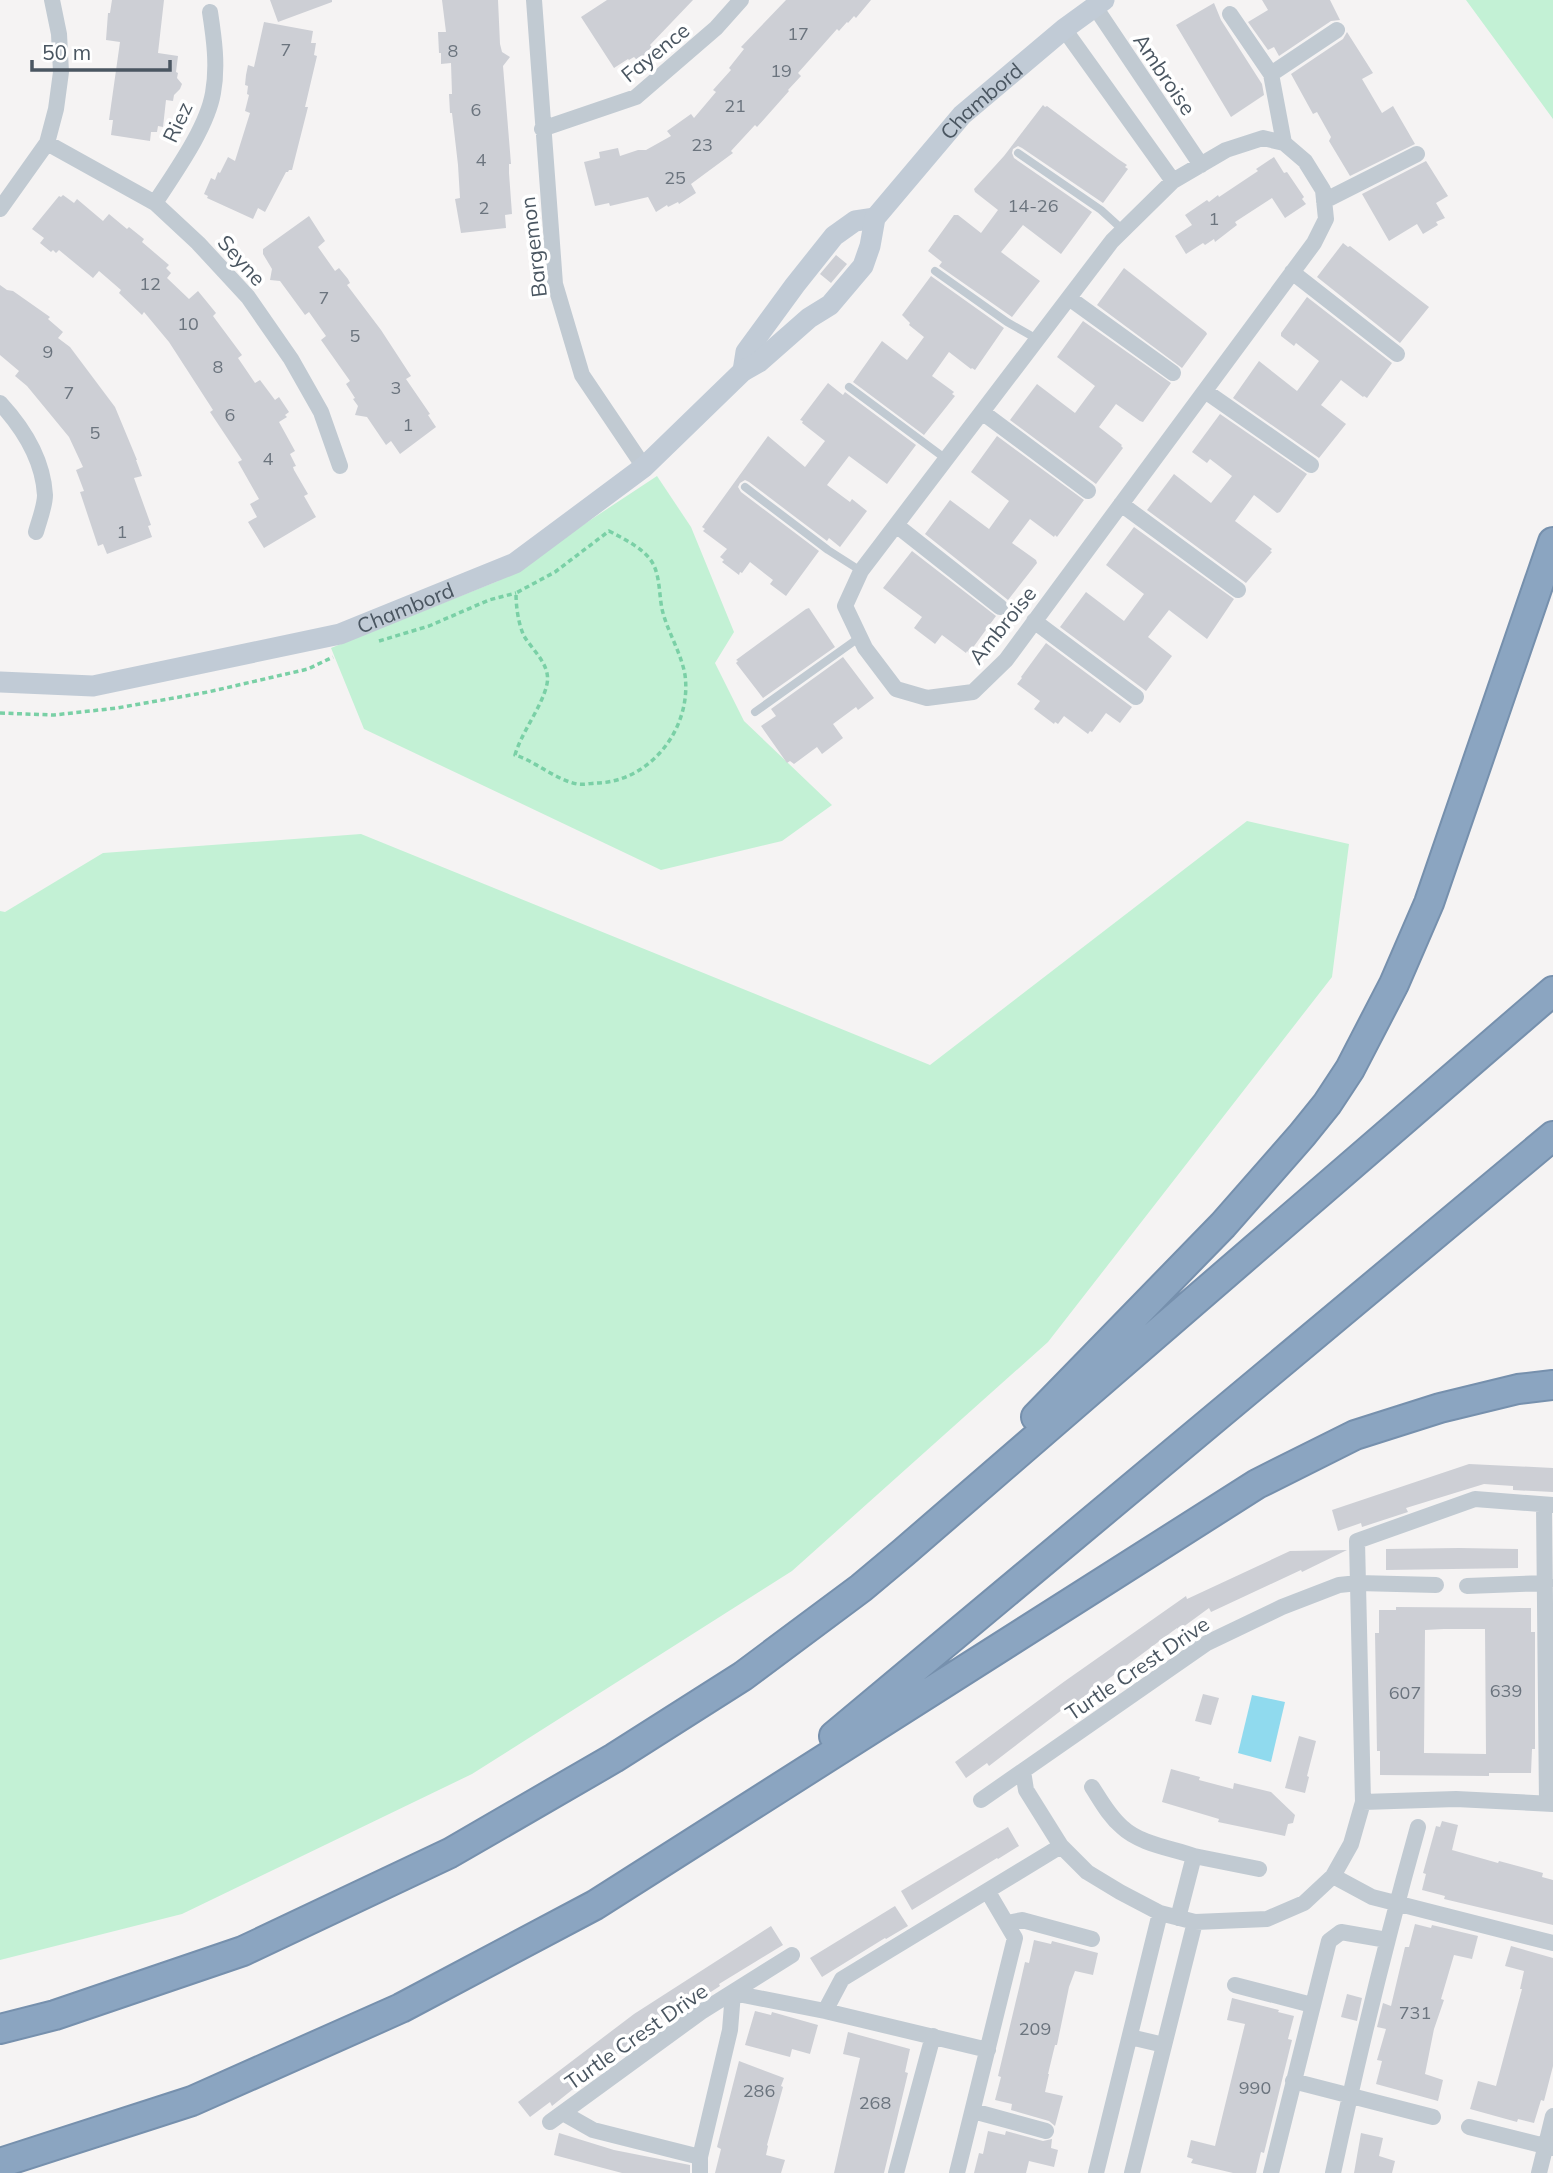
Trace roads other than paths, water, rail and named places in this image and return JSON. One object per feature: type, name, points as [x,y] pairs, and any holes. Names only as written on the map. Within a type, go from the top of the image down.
[{"type":"highway","points":[[904,1552],[1223,1225],[1328,1104],[1350,1069],[1394,984],[1429,903],[1553,542]]},
{"type":"highway","points":[[0,2029],[55,2015],[243,1951],[450,1853],[614,1758],[743,1675],[861,1588],[904,1552],[1553,991]]},
{"type":"highway","points":[[746,1810],[1553,1136]]},
{"type":"highway","points":[[0,2163],[192,2101],[401,2008],[595,1905],[1257,1484],[1355,1435],[1440,1408],[1518,1389],[1553,1385]]},
{"type":"street","points":[[0,209],[47,143],[56,109],[61,72],[60,34],[52,0]]},
{"type":"street","name":"Bargemon","points":[[534,0],[555,284],[582,375],[644,467]]},
{"type":"street","name":"Fayence","points":[[542,129],[636,97],[716,28],[741,0]]},
{"type":"street","name":"Chambord","points":[[743,371],[746,352],[834,236],[865,220],[962,115],[1065,29],[1100,4]]},
{"type":"street","name":"Ambroise","points":[[1100,4],[1200,165]]},
{"type":"street","name":"Riez","points":[[155,203],[195,136],[213,94],[215,46],[210,12]]},
{"type":"street","points":[[1230,14],[1270,74],[1284,143],[1305,161],[1323,190],[1324,201],[1417,154]]},
{"type":"street","points":[[1065,29],[1173,181]]},
{"type":"street","points":[[1270,74],[1336,30]]},
{"type":"street","name":"Ambroise","points":[[1284,143],[1263,138],[1226,150],[1173,181],[1112,241],[861,571],[845,606],[865,648],[896,689],[927,698],[974,692],[1006,660],[1314,243],[1326,219],[1324,201]]},
{"type":"street","name":"Seyne","points":[[47,143],[155,203],[198,243],[248,297],[291,359],[321,412],[340,466]]},
{"type":"street","name":"Chambord","points":[[0,682],[93,686],[340,634],[515,562],[644,467],[743,371],[759,362],[809,318],[830,305],[863,266],[870,246],[865,220]]},
{"type":"street","points":[[1292,272],[1397,354]]},
{"type":"street","points":[[795,285],[825,308]]},
{"type":"street","points":[[1069,298],[1173,373]]},
{"type":"street","points":[[1205,391],[1311,466]]},
{"type":"street","points":[[0,403],[17,421],[37,460],[45,496],[36,532]]},
{"type":"street","points":[[982,412],[1088,491]]},
{"type":"street","points":[[1121,504],[1238,590]]},
{"type":"street","points":[[896,525],[1000,607]]},
{"type":"street","points":[[1034,621],[1136,697]]},
{"type":"street","points":[[1023,1771],[1026,1790],[1061,1846],[1087,1872],[1160,1913],[1195,1922],[1267,1919],[1304,1903],[1333,1876],[1351,1844],[1363,1802],[1357,1541],[1475,1499],[1548,1505],[1546,1583],[1550,1804],[1456,1799],[1363,1802]]},
{"type":"street","points":[[1467,1586],[1546,1583]]},
{"type":"street","name":"Turtle Crest Drive","points":[[981,1800],[1207,1643],[1282,1606],[1339,1585],[1436,1585]]},
{"type":"street","points":[[1092,1787],[1123,1829],[1138,1838],[1194,1856],[1258,1869]]},
{"type":"street","points":[[1334,2173],[1349,2096],[1418,1826]]},
{"type":"street","points":[[825,2011],[842,1979],[1061,1846]]},
{"type":"street","points":[[1178,1917],[1194,1856]]},
{"type":"street","points":[[1333,1876],[1373,1897],[1553,1943]]},
{"type":"street","points":[[957,2173],[1015,1938],[988,1892]]},
{"type":"street","points":[[1096,2173],[1160,1913]]},
{"type":"street","points":[[1007,1923],[1022,1920],[1092,1939]]},
{"type":"street","points":[[1132,2173],[1195,1922]]},
{"type":"street","points":[[1270,2173],[1329,1941],[1341,1932],[1387,1940]]},
{"type":"street","name":"Turtle Crest Drive","points":[[733,1993],[730,2030],[701,2165],[556,2118],[701,2012],[792,1955]]},
{"type":"street","points":[[1235,1985],[1312,2005]]},
{"type":"street","name":"Turtle Crest Drive","points":[[733,1993],[825,2011],[988,2050]]},
{"type":"street","points":[[895,2173],[933,2036]]},
{"type":"street","points":[[1130,2037],[1164,2045]]},
{"type":"street","points":[[1293,2081],[1433,2118]]},
{"type":"street","points":[[972,2111],[1046,2131]]},
{"type":"street","points":[[1539,2173],[1549,2147],[1553,2116]]},
{"type":"street","points":[[1469,2127],[1549,2147]]},
{"type":"lane","points":[[1018,153],[1101,211],[1123,230]]},
{"type":"lane","points":[[935,271],[1007,322],[1037,339]]},
{"type":"lane","points":[[849,387],[946,459]]},
{"type":"lane","points":[[745,486],[828,550],[861,571]]},
{"type":"lane","points":[[755,712],[860,638]]},
{"type":"water","points":[[1252,1695],[1285,1702],[1271,1762],[1238,1753]]}]
